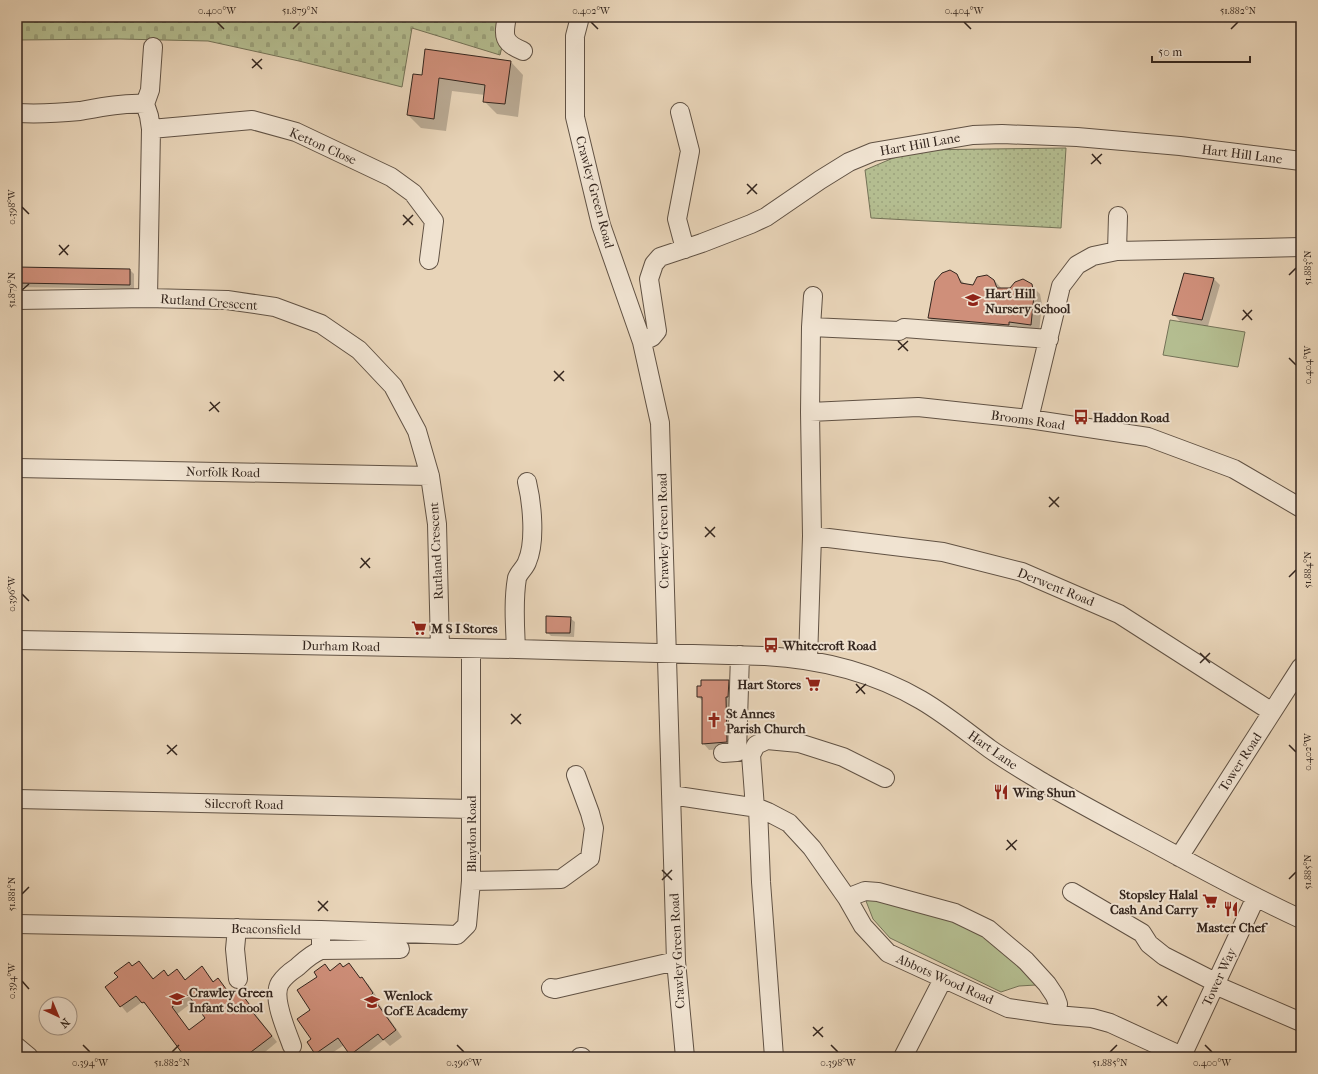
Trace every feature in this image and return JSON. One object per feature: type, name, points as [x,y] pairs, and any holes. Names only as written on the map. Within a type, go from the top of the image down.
[{"type":"street","points":[[507,17],[504,30],[506,41],[512,47],[523,51]]},
{"type":"street","name":"Crawley Green Road","points":[[580,17],[575,36],[575,117],[601,225],[642,342],[660,423],[676,961],[685,1057]]},
{"type":"street","points":[[148,298],[151,129],[150,116],[145,104],[150,90],[153,47]]},
{"type":"street","points":[[17,113],[52,113],[79,111],[114,105],[145,104]]},
{"type":"street","points":[[680,112],[690,151],[677,219],[685,248]]},
{"type":"street","name":"Ketton Close","points":[[151,129],[252,120],[296,132],[391,177],[413,193],[434,221],[429,260]]},
{"type":"street","name":"Hart Hill Lane","points":[[642,342],[657,331],[649,280],[654,264],[660,257],[751,224],[766,217],[849,162],[872,152],[973,135],[1002,134],[1076,137],[1180,146],[1301,161]]},
{"type":"street","points":[[1117,251],[1118,216]]},
{"type":"street","points":[[1029,419],[1061,286],[1077,265],[1093,256],[1117,251],[1301,247]]},
{"type":"street","points":[[808,660],[812,536],[810,412],[813,296]]},
{"type":"street","name":"Rutland Crescent","points":[[17,300],[148,298],[227,300],[275,307],[321,324],[359,350],[393,386],[417,430],[430,476],[437,524],[440,648]]},
{"type":"street","points":[[811,327],[899,330],[904,328],[1049,339]]},
{"type":"street","name":"Brooms Road","points":[[810,412],[918,407],[1029,419],[1148,437],[1234,469],[1301,508]]},
{"type":"street","name":"Norfolk Road","points":[[17,468],[430,476]]},
{"type":"street","points":[[516,649],[515,592],[518,576],[527,562],[532,527],[530,494],[527,482]]},
{"type":"street","name":"Derwent Road","points":[[812,536],[943,552],[1022,572],[1119,614],[1272,712]]},
{"type":"street","name":"Durham Road","points":[[17,640],[472,648],[666,654]]},
{"type":"street","name":"Blaydon Road","points":[[472,648],[471,881],[561,879],[590,858],[594,828],[576,775]]},
{"type":"street","name":"Hart Lane","points":[[666,654],[790,657],[830,664],[890,684],[906,691],[939,711],[992,750],[1020,768],[1179,857],[1301,919]]},
{"type":"street","points":[[723,753],[737,752],[740,655]]},
{"type":"street","name":"Tower Road","points":[[1179,857],[1301,667]]},
{"type":"street","points":[[774,1057],[751,755],[756,746],[767,740],[799,743],[843,757],[885,778]]},
{"type":"street","name":"Abbots Wood Road","points":[[672,795],[756,808],[790,823],[812,848],[847,898],[863,926],[888,953],[1008,1008],[1056,1015],[1092,1018],[1110,1023],[1183,1057]]},
{"type":"street","name":"Silecroft Road","points":[[17,799],[471,809]]},
{"type":"street","name":"Beaconsfield","points":[[17,924],[321,930],[457,935],[467,925],[471,881]]},
{"type":"street","points":[[847,898],[865,891],[878,892],[955,912],[988,929],[1026,962],[1047,984],[1055,996],[1058,1004],[1056,1015]]},
{"type":"street","points":[[1072,892],[1142,933],[1149,944],[1164,956],[1216,984],[1301,1022]]},
{"type":"street","name":"Tower Way","points":[[1183,1057],[1256,897]]},
{"type":"street","points":[[237,928],[236,950],[238,979]]},
{"type":"street","points":[[321,930],[321,950]]},
{"type":"street","points":[[292,1046],[280,1010],[277,990],[286,975],[313,954],[321,950],[400,949]]},
{"type":"street","points":[[551,988],[555,989],[676,961]]},
{"type":"street","points":[[903,1057],[943,979]]},
{"type":"street","points":[[17,1047],[29,1057]]},
{"type":"green space","points":[[17,17],[509,17],[500,55],[412,28],[402,87],[299,61],[208,41],[120,39],[17,40]]},
{"type":"green space","points":[[1066,148],[1061,228],[871,218],[865,170],[912,150]]},
{"type":"green space","points":[[1170,320],[1245,332],[1238,367],[1163,355]]},
{"type":"green space","points":[[877,898],[962,923],[999,946],[1036,985],[1019,986],[1001,992],[890,938],[873,919],[866,901]]},
{"type":"building","points":[[425,49],[511,61],[505,104],[483,102],[485,85],[439,78],[434,119],[407,115],[413,74],[422,75]]},
{"type":"building","points":[[17,267],[130,269],[130,285],[17,283]]},
{"type":"building","points":[[950,270],[957,274],[961,283],[973,285],[977,277],[987,275],[994,280],[997,288],[1010,288],[1015,282],[1023,279],[1032,284],[1034,295],[1031,325],[1009,322],[1009,325],[928,318],[935,281],[942,273]]},
{"type":"building","points":[[1184,273],[1214,278],[1202,320],[1172,315]]},
{"type":"building","points":[[546,616],[571,617],[570,633],[546,633]]},
{"type":"building","name":"St Annes Parish Church","points":[[701,680],[729,680],[728,697],[726,697],[727,742],[702,744],[702,697],[697,697],[697,686],[701,686]]},
{"type":"building","points":[[139,961],[153,979],[164,970],[168,976],[177,969],[185,980],[202,966],[213,982],[218,978],[229,993],[235,989],[238,989],[252,1008],[250,1009],[272,1036],[247,1055],[244,1052],[238,1057],[185,1057],[144,1002],[142,1003],[136,996],[120,1007],[105,987],[118,977],[114,973],[129,962],[132,966]],"holes":[[[188,995],[205,1018],[189,1030],[172,1007]]]},
{"type":"building","points":[[340,963],[343,967],[349,963],[360,978],[362,977],[373,993],[371,995],[396,1030],[383,1040],[378,1034],[350,1055],[338,1038],[315,1054],[307,1042],[311,1039],[297,1019],[310,1010],[297,990],[317,977],[314,972],[325,964],[330,971]]},
{"type":"place","name":"Hart Hill Nursery School","points":[[973,300]]},
{"type":"place","name":"Haddon Road","points":[[1081,417]]},
{"type":"place","name":"M S I Stores","points":[[419,628]]},
{"type":"place","name":"Whitecroft Road","points":[[771,645]]},
{"type":"place","name":"Hart Stores","points":[[813,684]]},
{"type":"place","name":"St Annes Parish Church","points":[[714,720]]},
{"type":"place","name":"Wing Shun","points":[[1001,792]]},
{"type":"place","name":"Stopsley Halal Cash And Carry","points":[[1210,901]]},
{"type":"place","name":"Master Chef","points":[[1231,909]]},
{"type":"place","name":"Crawley Green Infant School","points":[[177,999]]},
{"type":"place","name":"Wenlock CofE Academy","points":[[372,1002]]}]
